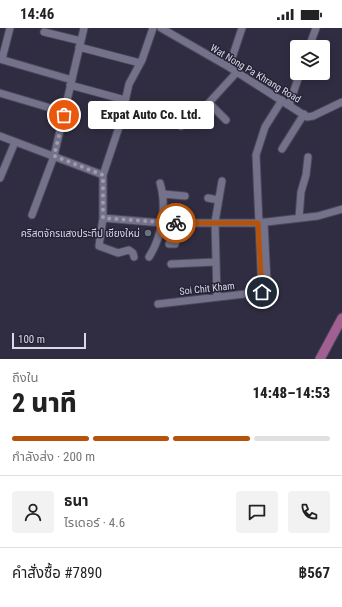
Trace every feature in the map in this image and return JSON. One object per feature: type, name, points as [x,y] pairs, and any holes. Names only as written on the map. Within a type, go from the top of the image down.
[{"type":"main road","points":[[320,359],[342,318]]},
{"type":"street","points":[[10,28],[1,59],[125,100]]},
{"type":"street","points":[[32,215],[54,156],[84,28]]},
{"type":"street","points":[[134,257],[133,253],[129,250],[123,250],[118,253],[100,247],[103,218],[103,175],[120,124],[132,76],[140,63],[153,28]]},
{"type":"street","name":"Wat Nong Pa Khrang Road","points":[[161,28],[229,67],[307,117],[313,116],[342,102]]},
{"type":"street","points":[[229,67],[242,28]]},
{"type":"street","points":[[312,40],[316,28]]},
{"type":"street","points":[[44,32],[140,63]]},
{"type":"street","points":[[181,126],[195,118],[237,72]]},
{"type":"street","points":[[289,105],[298,80]]},
{"type":"street","points":[[0,94],[64,112]]},
{"type":"street","points":[[267,282],[256,155],[265,127],[282,100]]},
{"type":"street","points":[[209,103],[226,120]]},
{"type":"street","points":[[282,149],[304,114]]},
{"type":"street","points":[[0,136],[103,175]]},
{"type":"street","points":[[0,178],[15,142]]},
{"type":"street","points":[[299,218],[301,192],[306,175],[308,157]]},
{"type":"street","points":[[217,298],[215,222],[222,181]]},
{"type":"street","points":[[149,257],[162,223],[163,194],[160,183]]},
{"type":"street","points":[[163,194],[185,196]]},
{"type":"street","points":[[208,198],[218,200]]},
{"type":"street","points":[[103,218],[162,223],[261,223],[318,216],[342,209]]},
{"type":"street","points":[[169,244],[175,244],[179,223]]},
{"type":"street","name":"Soi Chit Kham","points":[[158,304],[262,292],[261,223]]},
{"type":"street","points":[[171,264],[215,262]]},
{"type":"way so far","points":[[64,115],[54,156],[103,175],[103,218],[176,223]]},
{"type":"place","name":"Expat Auto Co. Ltd.","points":[[64,115]]},
{"type":"place","name":"คริสตจักรแสงประทีป เชียงใหม่","points":[[148,233]]},
{"type":"route","points":[[176,223],[258,223],[262,292]]}]
